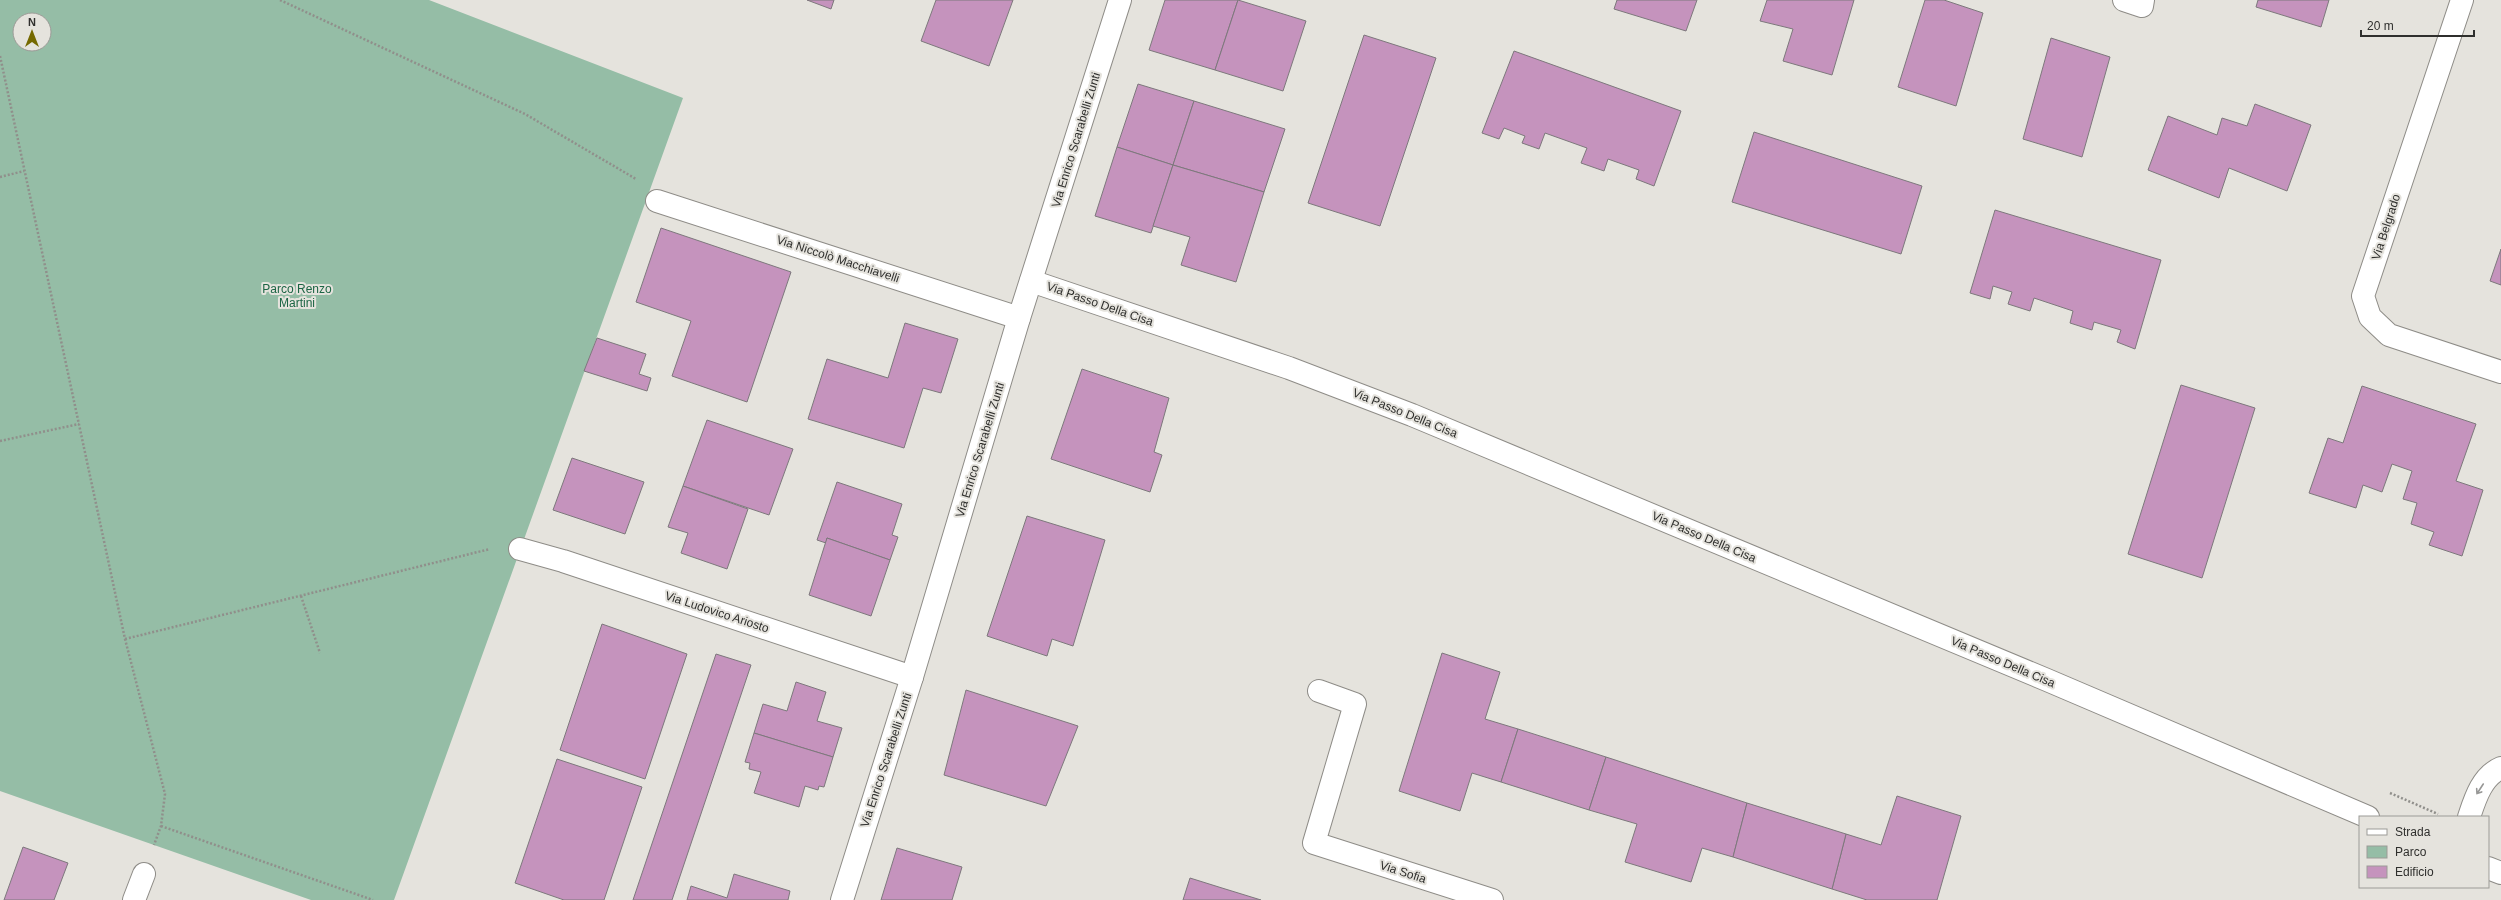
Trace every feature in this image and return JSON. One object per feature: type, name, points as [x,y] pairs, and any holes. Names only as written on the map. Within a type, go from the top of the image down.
[{"type":"street","name":"Via Enrico Scarabelli Zunti","points":[[842,900],[912,677],[1019,318],[1120,0]]},
{"type":"street","points":[[2124,0],[2142,6],[2143,0]]},
{"type":"street","name":"Via Belgrado","points":[[2462,0],[2363,296],[2370,316],[2389,335],[2501,372]]},
{"type":"street","name":"Via Niccolò Macchiavelli","points":[[657,201],[1019,318]]},
{"type":"street","name":"Via Passo Della Cisa","points":[[1031,281],[1289,368],[1412,415],[2047,680],[2366,816]]},
{"type":"street","name":"Via Ludovico Ariosto","points":[[520,549],[912,677]]},
{"type":"street","name":"Via Sofia","points":[[1319,691],[1355,704],[1314,843],[1492,900]]},
{"type":"street","points":[[2469,816],[2478,790],[2495,770],[2501,768]]},
{"type":"street","points":[[2489,868],[2501,874]]},
{"type":"street","points":[[134,900],[144,874]]},
{"type":"path","points":[[280,0],[525,114],[641,182]]},
{"type":"path","points":[[0,56],[126,639],[165,794],[161,826],[144,874]]},
{"type":"path","points":[[0,177],[24,171]]},
{"type":"path","points":[[0,441],[79,424]]},
{"type":"path","points":[[126,639],[486,549],[520,549]]},
{"type":"path","points":[[301,596],[320,653]]},
{"type":"path","points":[[161,826],[373,900]]},
{"type":"green space","name":"Parco Renzo Martini","points":[[0,0],[429,0],[683,98],[394,900],[311,900],[0,791]]},
{"type":"building","points":[[807,0],[834,0],[831,9]]},
{"type":"building","points":[[936,0],[1013,0],[989,66],[921,41]]},
{"type":"building","points":[[1165,0],[1238,0],[1215,70],[1149,50]]},
{"type":"building","points":[[1238,0],[1306,21],[1283,91],[1215,70]]},
{"type":"building","points":[[1617,0],[1697,0],[1686,31],[1614,9]]},
{"type":"building","points":[[1767,0],[1854,0],[1832,75],[1783,61],[1793,29],[1760,21]]},
{"type":"building","points":[[1925,0],[1944,0],[1983,13],[1956,106],[1898,87]]},
{"type":"building","points":[[2258,0],[2329,0],[2321,27],[2256,7]]},
{"type":"building","points":[[1364,35],[1436,58],[1380,226],[1308,203]]},
{"type":"building","points":[[2051,38],[2110,57],[2082,157],[2023,139]]},
{"type":"building","points":[[1514,51],[1681,111],[1654,186],[1636,179],[1639,170],[1608,159],[1604,171],[1581,163],[1587,148],[1545,133],[1539,149],[1522,143],[1525,136],[1504,128],[1499,139],[1482,133]]},
{"type":"building","points":[[1138,84],[1194,101],[1173,165],[1117,147]]},
{"type":"building","points":[[1194,101],[1285,129],[1264,192],[1173,165]]},
{"type":"building","points":[[2255,104],[2311,125],[2287,191],[2229,168],[2219,198],[2148,170],[2168,116],[2217,135],[2222,118],[2247,126]]},
{"type":"building","points":[[1754,132],[1922,186],[1901,254],[1732,202]]},
{"type":"building","points":[[1117,147],[1173,165],[1151,233],[1095,216]]},
{"type":"building","points":[[1173,165],[1264,192],[1236,282],[1181,265],[1190,237],[1153,226]]},
{"type":"building","points":[[1995,210],[2161,260],[2135,349],[2117,342],[2121,330],[2094,322],[2092,330],[2070,323],[2073,311],[2034,298],[2030,311],[2008,304],[2012,292],[1993,286],[1990,299],[1970,293]]},
{"type":"building","points":[[661,228],[791,272],[747,402],[672,376],[691,321],[636,302]]},
{"type":"building","points":[[2501,249],[2501,285],[2490,281]]},
{"type":"building","points":[[905,323],[958,339],[941,393],[923,388],[904,448],[808,419],[827,359],[888,378]]},
{"type":"building","points":[[597,338],[646,354],[639,374],[651,378],[647,391],[584,371]]},
{"type":"building","points":[[1082,369],[1169,398],[1154,452],[1162,455],[1150,492],[1051,459]]},
{"type":"building","points":[[2181,385],[2255,408],[2202,578],[2128,554]]},
{"type":"building","points":[[2362,386],[2476,424],[2456,481],[2483,490],[2462,556],[2429,545],[2434,532],[2411,524],[2417,503],[2403,499],[2412,471],[2392,464],[2382,492],[2363,485],[2356,508],[2309,493],[2328,438],[2343,443]]},
{"type":"building","points":[[707,420],[793,449],[769,515],[683,486]]},
{"type":"building","points":[[572,458],[644,482],[625,534],[553,510]]},
{"type":"building","points":[[837,482],[902,504],[892,535],[898,537],[890,560],[827,538],[826,543],[817,540]]},
{"type":"building","points":[[683,486],[748,509],[727,569],[681,553],[688,533],[668,527]]},
{"type":"building","points":[[1027,516],[1105,540],[1073,646],[1052,639],[1047,656],[987,636]]},
{"type":"building","points":[[827,538],[890,560],[871,616],[809,595]]},
{"type":"building","points":[[602,624],[687,654],[645,779],[560,750]]},
{"type":"building","points":[[1442,653],[1500,672],[1485,719],[1518,729],[1501,782],[1472,773],[1460,811],[1399,791]]},
{"type":"building","points":[[716,654],[751,665],[672,900],[633,900]]},
{"type":"building","points":[[796,682],[826,692],[817,721],[842,728],[833,757],[754,733],[763,704],[787,711]]},
{"type":"building","points":[[966,690],[1078,726],[1046,806],[944,775]]},
{"type":"building","points":[[1518,729],[1606,757],[1589,810],[1501,782]]},
{"type":"building","points":[[754,733],[833,757],[824,787],[819,786],[818,790],[805,786],[799,807],[754,793],[761,772],[749,769],[750,763],[745,762]]},
{"type":"building","points":[[1606,757],[1747,803],[1733,857],[1702,848],[1691,882],[1625,862],[1637,824],[1589,810]]},
{"type":"building","points":[[557,759],[642,787],[604,900],[564,900],[515,883]]},
{"type":"building","points":[[1897,796],[1961,816],[1937,900],[1867,900],[1832,889],[1846,834],[1881,845]]},
{"type":"building","points":[[1747,803],[1846,834],[1832,889],[1733,857]]},
{"type":"building","points":[[23,847],[68,863],[54,900],[4,900]]},
{"type":"building","points":[[897,848],[962,867],[952,900],[881,900]]},
{"type":"building","points":[[734,874],[790,891],[788,900],[687,900],[691,886],[727,898]]},
{"type":"building","points":[[1190,878],[1222,888],[1261,900],[1183,900]]}]
